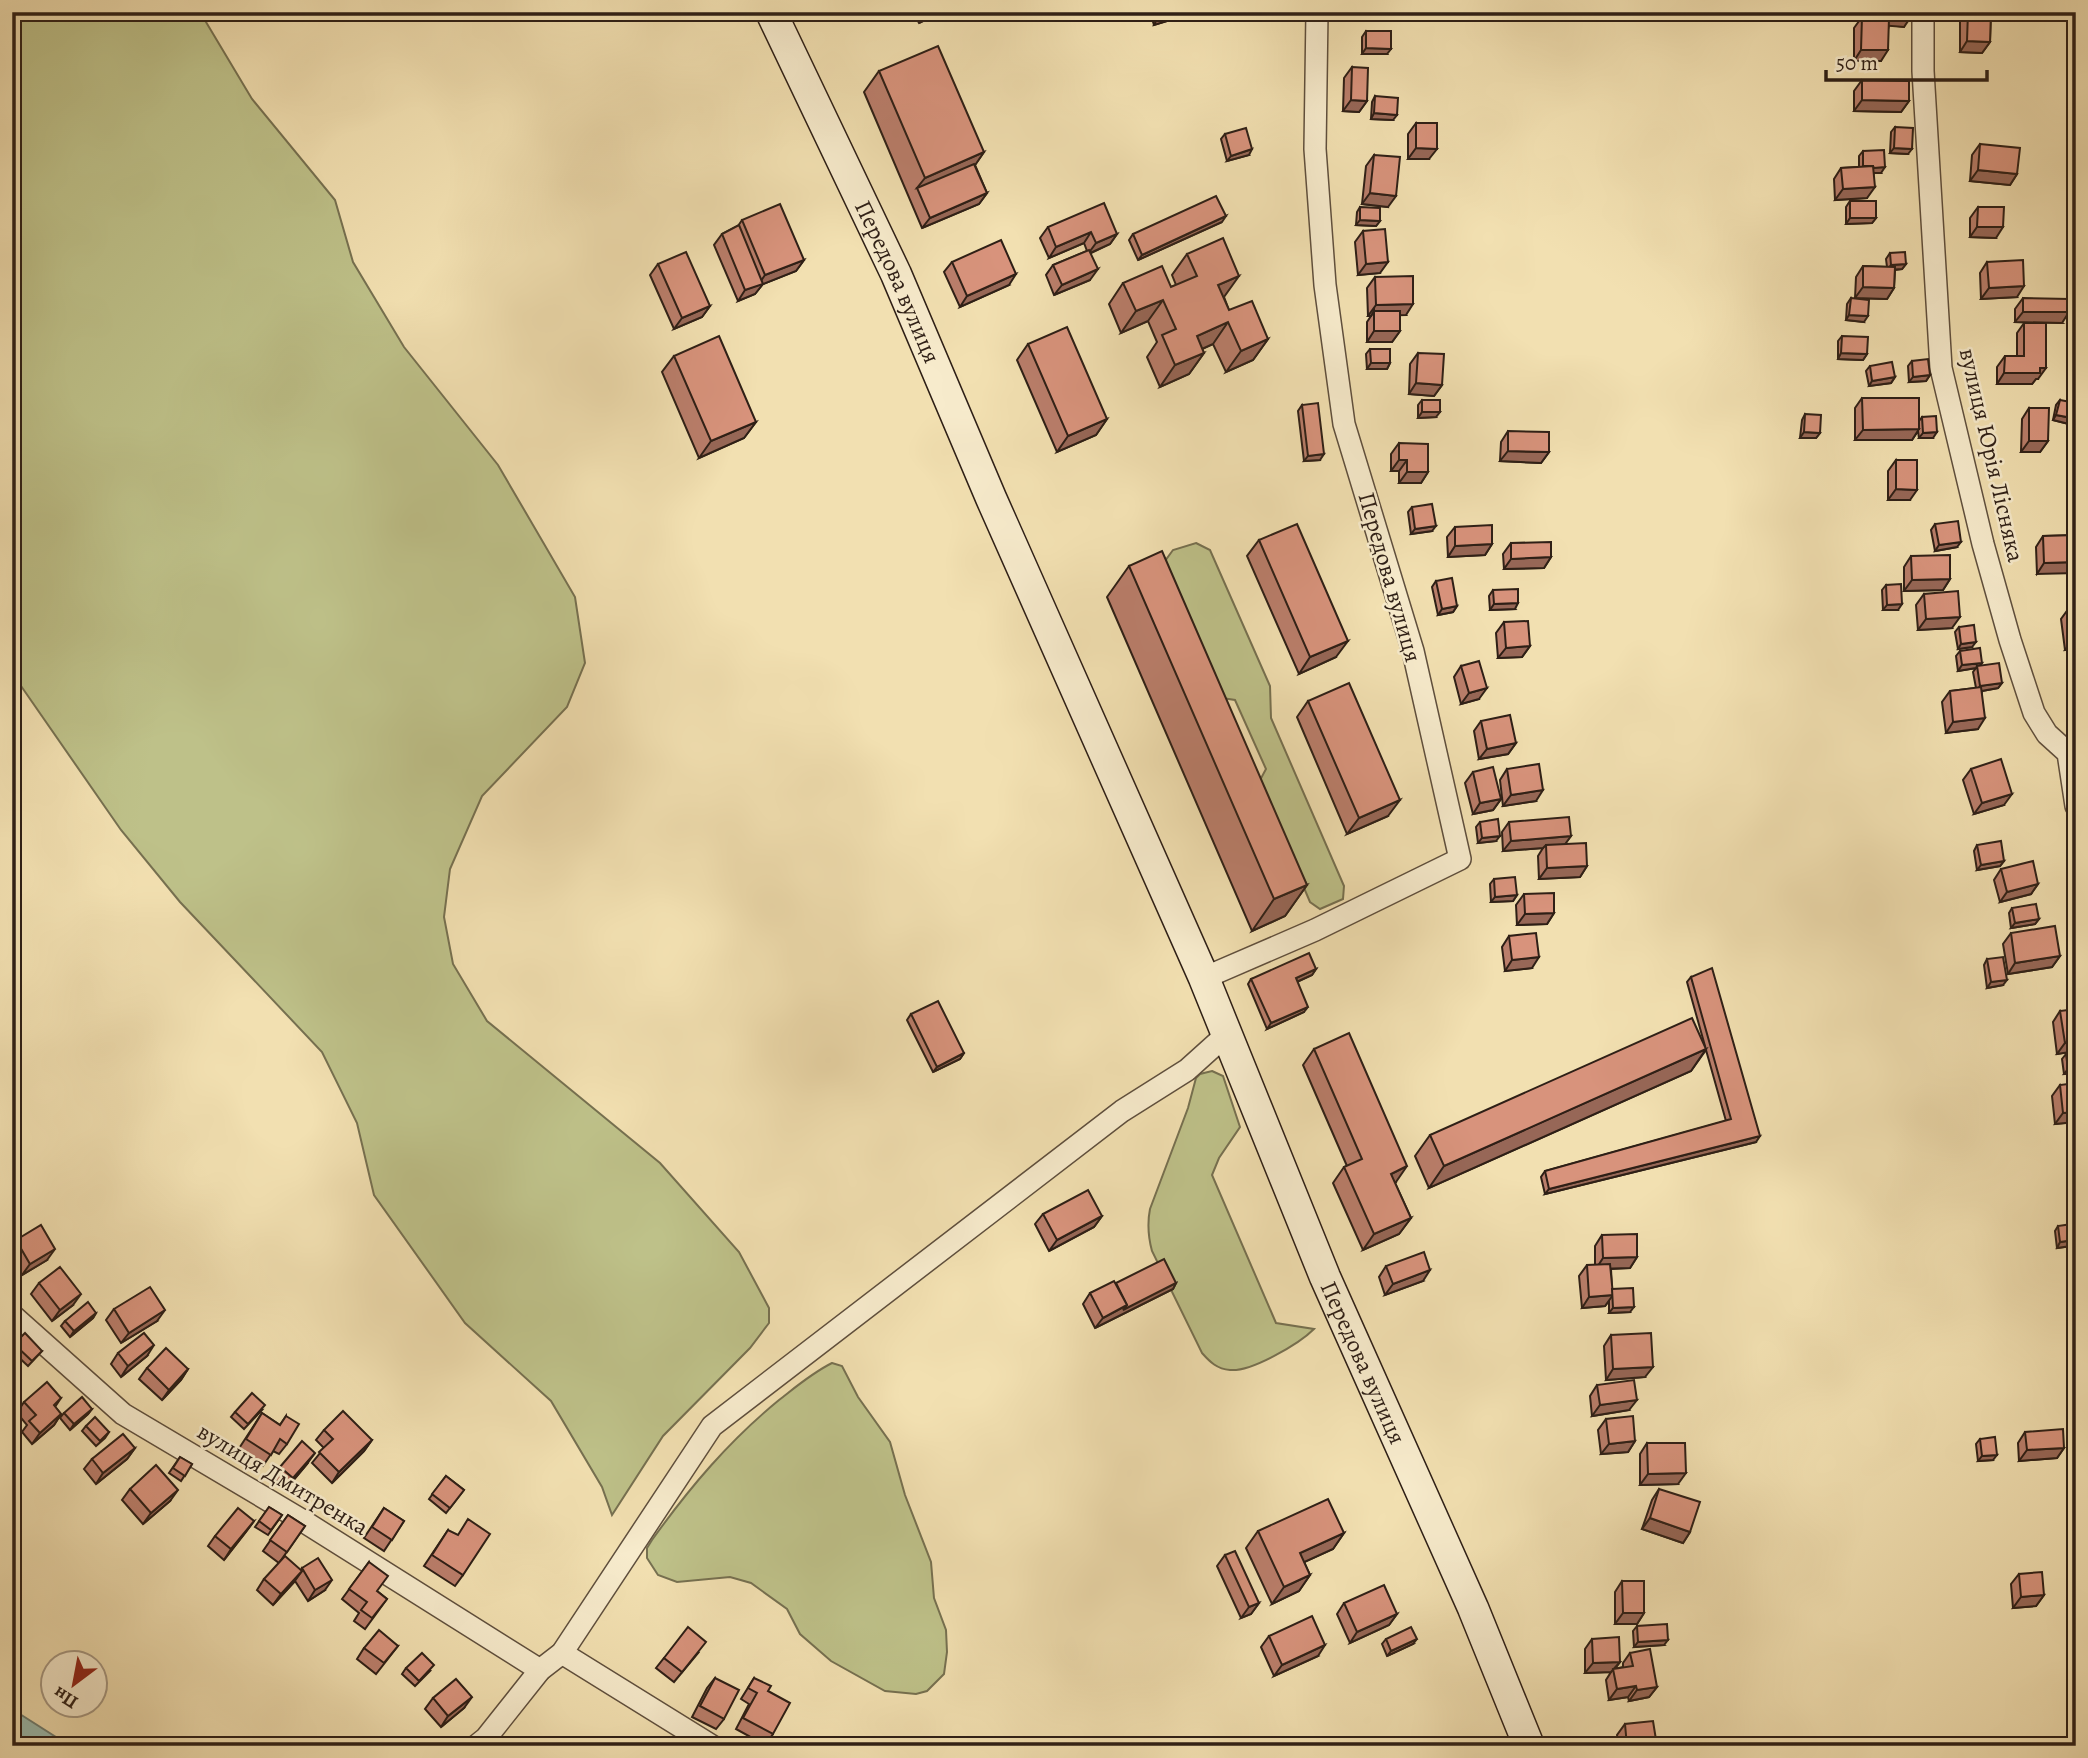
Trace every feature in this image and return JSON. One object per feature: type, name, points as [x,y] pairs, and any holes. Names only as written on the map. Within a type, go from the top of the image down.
[{"type":"street","name":"Передова вулиця","points":[[771,12],[896,274],[991,498],[1204,978],[1325,1277],[1473,1608],[1530,1746]]},
{"type":"street","name":"Передова вулиця","points":[[1204,978],[1315,930],[1460,859],[1413,651],[1344,424],[1325,285],[1316,163],[1317,12]]},
{"type":"street","name":"вулиця Юрія Лісняка","points":[[1923,12],[1923,71],[1941,368],[1983,544],[2010,640],[2035,713],[2047,734],[2072,753],[2076,806]]},
{"type":"street","points":[[476,1746],[486,1738],[540,1670],[562,1653],[712,1426],[1122,1111],[1187,1070],[1227,1034]]},
{"type":"street","name":"вулиця Дмитренка","points":[[12,1315],[123,1414],[300,1519],[540,1670]]},
{"type":"street","points":[[562,1653],[712,1746]]},
{"type":"green space","points":[[12,12],[200,12],[252,99],[335,200],[353,262],[404,347],[498,465],[575,597],[585,663],[567,707],[482,796],[450,869],[444,917],[453,964],[487,1021],[660,1163],[739,1252],[769,1308],[769,1323],[750,1348],[663,1436],[612,1515],[602,1487],[551,1401],[465,1323],[374,1195],[357,1123],[322,1052],[180,902],[121,830],[12,673]]},
{"type":"green space","points":[[1196,543],[1210,550],[1270,686],[1271,718],[1344,886],[1343,899],[1320,909],[1310,902],[1259,782],[1266,769],[1235,700],[1222,698],[1165,561],[1173,550]]},
{"type":"green space","points":[[1212,1071],[1223,1076],[1240,1127],[1219,1158],[1212,1175],[1276,1323],[1314,1329],[1274,1356],[1250,1367],[1230,1370],[1218,1367],[1202,1353],[1152,1251],[1148,1220],[1196,1078]]},
{"type":"green space","points":[[832,1363],[842,1366],[858,1397],[890,1442],[905,1495],[931,1562],[934,1598],[946,1630],[947,1652],[944,1674],[927,1691],[916,1694],[885,1691],[831,1661],[800,1634],[787,1609],[751,1583],[730,1577],[677,1582],[658,1575],[647,1558],[647,1548],[652,1540],[727,1448],[779,1400],[811,1375]]},
{"type":"shaded area","points":[[12,1709],[70,1746],[12,1746]]},
{"type":"building","points":[[920,12],[934,12],[923,18]]},
{"type":"building","points":[[1155,12],[1177,12],[1178,14],[1157,19]]},
{"type":"building","points":[[1883,12],[1909,12],[1908,21],[1883,18]]},
{"type":"building","points":[[1968,12],[1991,12],[1990,42],[1967,41]]},
{"type":"building","points":[[1862,17],[1889,18],[1888,50],[1861,50]]},
{"type":"building","points":[[1366,31],[1391,31],[1391,49],[1366,48]]},
{"type":"building","points":[[938,46],[984,152],[925,178],[879,71]]},
{"type":"building","points":[[1352,67],[1368,68],[1367,101],[1351,100]]},
{"type":"building","points":[[1862,80],[1909,81],[1909,101],[1862,100]]},
{"type":"building","points":[[1375,96],[1398,98],[1397,115],[1374,113]]},
{"type":"building","points":[[1416,123],[1437,123],[1437,149],[1416,148]]},
{"type":"building","points":[[1895,127],[1913,128],[1912,149],[1894,148]]},
{"type":"building","points":[[1246,128],[1252,149],[1231,156],[1225,134]]},
{"type":"building","points":[[1980,144],[2020,148],[2017,174],[1978,170]]},
{"type":"building","points":[[1884,150],[1885,167],[1863,166],[1863,151]]},
{"type":"building","points":[[1374,155],[1400,157],[1396,196],[1370,193]]},
{"type":"building","points":[[974,164],[987,193],[930,218],[917,188]]},
{"type":"building","points":[[1873,166],[1875,187],[1843,189],[1841,168]]},
{"type":"building","points":[[1216,196],[1226,216],[1142,255],[1133,234]]},
{"type":"building","points":[[1850,201],[1876,201],[1876,218],[1850,218]]},
{"type":"building","points":[[1104,203],[1117,234],[1096,243],[1091,232],[1056,247],[1048,227]]},
{"type":"building","points":[[780,204],[804,260],[765,275],[742,220]]},
{"type":"building","points":[[1360,207],[1380,208],[1380,221],[1360,220]]},
{"type":"building","points":[[1978,207],[2004,207],[2003,227],[1977,227]]},
{"type":"building","points":[[739,225],[763,284],[745,290],[722,234]]},
{"type":"building","points":[[1385,229],[1388,262],[1366,264],[1363,231]]},
{"type":"building","points":[[1223,238],[1239,276],[1218,285],[1229,310],[1252,301],[1268,339],[1241,351],[1228,322],[1197,336],[1204,353],[1175,365],[1162,335],[1176,329],[1163,300],[1136,311],[1123,283],[1162,266],[1171,287],[1197,276],[1187,254]]},
{"type":"building","points":[[1001,240],[1016,274],[967,296],[952,262]]},
{"type":"building","points":[[1089,250],[1098,269],[1062,285],[1053,265]]},
{"type":"building","points":[[686,252],[710,306],[682,318],[658,264]]},
{"type":"building","points":[[1905,252],[1906,264],[1891,265],[1890,253]]},
{"type":"building","points":[[2023,260],[2024,286],[1989,288],[1987,262]]},
{"type":"building","points":[[1863,266],[1895,267],[1894,288],[1863,287]]},
{"type":"building","points":[[1413,276],[1413,304],[1376,305],[1375,277]]},
{"type":"building","points":[[1851,298],[1869,300],[1868,316],[1849,315]]},
{"type":"building","points":[[2023,298],[2069,299],[2069,312],[2023,312]]},
{"type":"building","points":[[1374,311],[1400,311],[1400,331],[1374,331]]},
{"type":"building","points":[[2024,323],[2046,323],[2046,368],[2040,368],[2040,373],[2004,373],[2005,356],[2024,356]]},
{"type":"building","points":[[1067,327],[1107,419],[1068,436],[1028,344]]},
{"type":"building","points":[[719,336],[756,422],[711,441],[674,356]]},
{"type":"building","points":[[1842,336],[1868,337],[1867,354],[1841,353]]},
{"type":"building","points":[[1370,349],[1390,349],[1390,363],[1371,363]]},
{"type":"building","points":[[1418,353],[1444,354],[1442,385],[1416,383]]},
{"type":"building","points":[[1928,359],[1930,375],[1913,377],[1912,361]]},
{"type":"building","points":[[1892,362],[1895,377],[1872,381],[1870,366]]},
{"type":"building","points":[[1862,398],[1919,398],[1919,429],[1863,430]]},
{"type":"building","points":[[1422,400],[1440,400],[1440,412],[1422,412]]},
{"type":"building","points":[[2060,400],[2076,403],[2072,418],[2056,415]]},
{"type":"building","points":[[1318,403],[1324,454],[1308,456],[1302,405]]},
{"type":"building","points":[[2029,408],[2049,408],[2048,441],[2029,441]]},
{"type":"building","points":[[1805,414],[1821,415],[1820,433],[1804,432]]},
{"type":"building","points":[[1936,416],[1937,432],[1923,433],[1922,417]]},
{"type":"building","points":[[1508,431],[1549,432],[1549,452],[1508,451]]},
{"type":"building","points":[[1399,443],[1428,444],[1428,472],[1407,472],[1407,460],[1399,460]]},
{"type":"building","points":[[1896,460],[1917,460],[1917,490],[1896,489]]},
{"type":"building","points":[[1432,504],[1436,526],[1415,529],[1412,507]]},
{"type":"building","points":[[1958,521],[1961,542],[1939,545],[1935,524]]},
{"type":"building","points":[[1297,524],[1348,641],[1310,657],[1259,540]]},
{"type":"building","points":[[1492,525],[1492,544],[1455,546],[1455,527]]},
{"type":"building","points":[[2076,535],[2076,562],[2044,563],[2043,536]]},
{"type":"building","points":[[1551,542],[1551,557],[1511,559],[1511,543]]},
{"type":"building","points":[[1162,551],[1307,885],[1274,899],[1129,566]]},
{"type":"building","points":[[1950,555],[1950,579],[1912,580],[1911,556]]},
{"type":"building","points":[[1452,578],[1457,606],[1442,609],[1436,581]]},
{"type":"building","points":[[1901,584],[1902,604],[1887,605],[1886,585]]},
{"type":"building","points":[[1518,589],[1518,603],[1494,604],[1493,590]]},
{"type":"building","points":[[1958,591],[1960,617],[1926,619],[1924,594]]},
{"type":"building","points":[[2076,607],[2076,639],[2073,639],[2069,608]]},
{"type":"building","points":[[1528,621],[1530,646],[1506,648],[1504,622]]},
{"type":"building","points":[[1974,625],[1976,642],[1961,644],[1959,627]]},
{"type":"building","points":[[1980,648],[1982,663],[1962,665],[1960,651]]},
{"type":"building","points":[[1479,661],[1487,688],[1469,693],[1461,666]]},
{"type":"building","points":[[1999,663],[2002,683],[1980,686],[1977,666]]},
{"type":"building","points":[[1349,683],[1400,800],[1359,818],[1308,701]]},
{"type":"building","points":[[1981,687],[1985,718],[1953,722],[1950,691]]},
{"type":"building","points":[[1510,715],[1516,743],[1487,749],[1481,721]]},
{"type":"building","points":[[2001,759],[2012,794],[1982,803],[1971,769]]},
{"type":"building","points":[[1539,764],[1543,790],[1511,795],[1507,769]]},
{"type":"building","points":[[1493,767],[1501,799],[1480,803],[1473,772]]},
{"type":"building","points":[[1569,817],[1571,836],[1511,841],[1509,822]]},
{"type":"building","points":[[1498,819],[1500,836],[1482,838],[1480,822]]},
{"type":"building","points":[[2001,841],[2004,861],[1981,865],[1977,845]]},
{"type":"building","points":[[1586,843],[1587,866],[1547,868],[1546,845]]},
{"type":"building","points":[[2033,861],[2038,884],[2007,892],[2001,869]]},
{"type":"building","points":[[1515,877],[1517,895],[1495,897],[1494,879]]},
{"type":"building","points":[[1554,893],[1554,913],[1525,914],[1524,894]]},
{"type":"building","points":[[2036,904],[2039,919],[2015,923],[2012,908]]},
{"type":"building","points":[[2055,926],[2060,956],[2015,963],[2011,933]]},
{"type":"building","points":[[1536,933],[1539,957],[1512,960],[1509,936]]},
{"type":"building","points":[[1309,953],[1316,969],[1296,978],[1308,1007],[1271,1023],[1251,979]]},
{"type":"building","points":[[2003,957],[2007,980],[1991,982],[1987,959]]},
{"type":"building","points":[[1712,968],[1760,1136],[1549,1189],[1545,1171],[1731,1119],[1691,977]]},
{"type":"building","points":[[938,1001],[964,1053],[937,1067],[911,1014]]},
{"type":"building","points":[[2076,1009],[2076,1041],[2065,1043],[2060,1011]]},
{"type":"building","points":[[1692,1018],[1706,1049],[1444,1166],[1430,1135]]},
{"type":"building","points":[[1349,1033],[1407,1166],[1391,1174],[1411,1218],[1374,1234],[1344,1167],[1362,1159],[1314,1049]]},
{"type":"building","points":[[2076,1052],[2076,1068],[2068,1069],[2066,1054]]},
{"type":"building","points":[[2076,1083],[2076,1112],[2063,1113],[2060,1085]]},
{"type":"building","points":[[1088,1190],[1102,1216],[1057,1240],[1043,1214]]},
{"type":"building","points":[[2072,1224],[2074,1240],[2060,1242],[2058,1226]]},
{"type":"building","points":[[41,1225],[55,1249],[30,1264],[16,1240]]},
{"type":"building","points":[[1637,1234],[1637,1257],[1603,1258],[1602,1235]]},
{"type":"building","points":[[1424,1252],[1430,1270],[1393,1284],[1386,1266]]},
{"type":"building","points":[[1164,1259],[1176,1283],[1123,1310],[1127,1305],[1116,1283]]},
{"type":"building","points":[[1610,1264],[1613,1295],[1589,1297],[1587,1265]]},
{"type":"building","points":[[60,1267],[81,1294],[60,1310],[39,1283]]},
{"type":"building","points":[[1114,1281],[1127,1305],[1103,1318],[1090,1293]]},
{"type":"building","points":[[150,1287],[165,1310],[129,1333],[114,1309]]},
{"type":"building","points":[[1633,1288],[1634,1307],[1613,1308],[1612,1289]]},
{"type":"building","points":[[88,1302],[96,1313],[74,1331],[65,1321]]},
{"type":"building","points":[[25,1333],[42,1351],[32,1361],[14,1344]]},
{"type":"building","points":[[144,1333],[154,1345],[128,1366],[118,1353]]},
{"type":"building","points":[[1651,1333],[1653,1367],[1613,1369],[1611,1335]]},
{"type":"building","points":[[166,1348],[188,1369],[169,1390],[147,1368]]},
{"type":"building","points":[[1634,1380],[1637,1400],[1600,1405],[1597,1385]]},
{"type":"building","points":[[47,1382],[61,1398],[54,1405],[61,1414],[40,1433],[29,1421],[36,1415],[24,1402]]},
{"type":"building","points":[[252,1393],[265,1405],[248,1424],[235,1412]]},
{"type":"building","points":[[82,1397],[92,1409],[74,1424],[64,1413]]},
{"type":"building","points":[[343,1411],[372,1440],[339,1472],[319,1452],[333,1439],[324,1430]]},
{"type":"building","points":[[262,1413],[280,1425],[286,1416],[299,1424],[287,1444],[280,1439],[271,1455],[246,1439]]},
{"type":"building","points":[[1633,1416],[1635,1441],[1609,1444],[1606,1419]]},
{"type":"building","points":[[95,1417],[109,1432],[100,1441],[86,1426]]},
{"type":"building","points":[[2063,1429],[2064,1448],[2027,1450],[2025,1432]]},
{"type":"building","points":[[123,1434],[135,1448],[103,1473],[92,1459]]},
{"type":"building","points":[[1995,1437],[1997,1455],[1982,1456],[1980,1439]]},
{"type":"building","points":[[302,1441],[315,1453],[293,1478],[280,1467]]},
{"type":"building","points":[[1647,1443],[1685,1443],[1686,1473],[1648,1474]]},
{"type":"building","points":[[180,1457],[192,1464],[185,1476],[173,1468]]},
{"type":"building","points":[[156,1465],[178,1490],[151,1513],[130,1489]]},
{"type":"building","points":[[446,1476],[464,1490],[450,1508],[432,1494]]},
{"type":"building","points":[[1659,1489],[1700,1502],[1690,1532],[1650,1518]]},
{"type":"building","points":[[1328,1499],[1344,1533],[1300,1553],[1310,1575],[1284,1587],[1258,1531]]},
{"type":"building","points":[[269,1507],[282,1515],[271,1530],[259,1521]]},
{"type":"building","points":[[238,1508],[254,1521],[231,1549],[215,1536]]},
{"type":"building","points":[[384,1508],[404,1521],[392,1540],[372,1527]]},
{"type":"building","points":[[288,1515],[305,1526],[287,1552],[270,1540]]},
{"type":"building","points":[[468,1519],[490,1534],[463,1575],[432,1555],[448,1530],[458,1535]]},
{"type":"building","points":[[1235,1551],[1259,1603],[1249,1607],[1225,1555]]},
{"type":"building","points":[[285,1556],[302,1571],[281,1594],[264,1579]]},
{"type":"building","points":[[318,1558],[332,1580],[315,1590],[302,1568]]},
{"type":"building","points":[[369,1562],[388,1576],[377,1591],[387,1599],[372,1618],[361,1610],[367,1602],[349,1589]]},
{"type":"building","points":[[2042,1572],[2044,1595],[2021,1597],[2019,1574]]},
{"type":"building","points":[[1622,1581],[1644,1581],[1644,1613],[1623,1613]]},
{"type":"building","points":[[1384,1585],[1397,1614],[1357,1632],[1344,1603]]},
{"type":"building","points":[[1312,1616],[1325,1645],[1282,1665],[1269,1636]]},
{"type":"building","points":[[1667,1624],[1668,1640],[1638,1642],[1637,1626]]},
{"type":"building","points":[[688,1627],[706,1642],[682,1672],[664,1658]]},
{"type":"building","points":[[1411,1627],[1417,1639],[1391,1651],[1386,1639]]},
{"type":"building","points":[[379,1630],[398,1646],[384,1663],[364,1648]]},
{"type":"building","points":[[1619,1637],[1620,1662],[1593,1663],[1592,1639]]},
{"type":"building","points":[[1650,1649],[1657,1687],[1617,1689],[1613,1669],[1633,1666],[1630,1653]]},
{"type":"building","points":[[422,1653],[434,1665],[419,1681],[406,1668]]},
{"type":"building","points":[[715,1678],[739,1690],[724,1719],[700,1706]]},
{"type":"building","points":[[754,1678],[771,1686],[768,1691],[790,1703],[773,1734],[743,1718],[757,1693],[748,1688]]},
{"type":"building","points":[[456,1679],[472,1697],[448,1716],[433,1698]]},
{"type":"building","points":[[1653,1721],[1657,1746],[1627,1746],[1625,1724]]},
{"type":"building","points":[[655,1740],[662,1746],[650,1746]]}]
